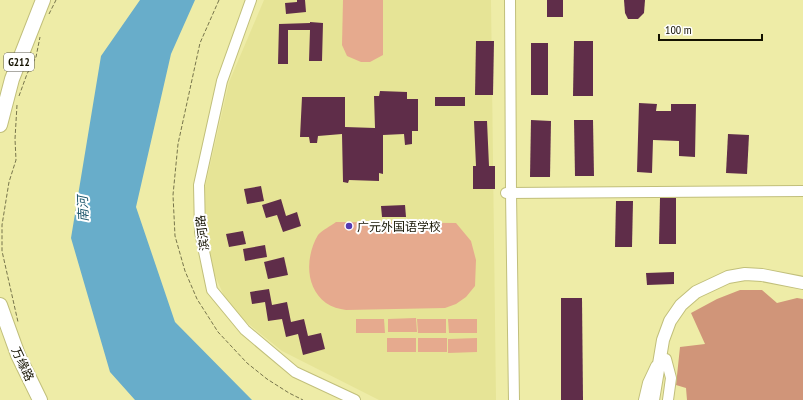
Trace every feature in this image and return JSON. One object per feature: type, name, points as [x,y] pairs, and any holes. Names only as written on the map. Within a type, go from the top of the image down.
[{"type":"highway","name":"G212","points":[[0,96],[3,80],[36,0]]},
{"type":"highway","name":"G212","points":[[0,125],[12,79],[43,0]]},
{"type":"highway","name":"万缘路","points":[[0,305],[18,355],[40,400]]},
{"type":"highway","name":"万缘路","points":[[0,328],[12,361],[34,400]]},
{"type":"main road","points":[[660,400],[659,386],[664,340],[670,321],[681,305],[696,292],[728,277],[745,274],[762,275],[803,283]]},
{"type":"main road","points":[[663,358],[675,324],[685,309],[699,297],[730,283],[745,280],[761,280],[803,289]]},
{"type":"main road","points":[[653,400],[659,386]]},
{"type":"street","name":"滨河路","points":[[244,0],[216,79],[193,185],[193,233],[206,293],[240,335],[292,377],[340,400]]},
{"type":"street","name":"滨河路","points":[[251,0],[222,81],[199,185],[200,232],[212,290],[245,330],[295,372],[355,400]]},
{"type":"street","points":[[504,0],[514,400]]},
{"type":"street","points":[[508,400],[510,0]]},
{"type":"street","points":[[508,193],[803,191]]},
{"type":"street","points":[[644,400],[648,383],[663,358]]},
{"type":"street","points":[[663,358],[671,378],[668,400]]},
{"type":"path","points":[[48,18],[56,0]]},
{"type":"path","points":[[19,95],[27,74],[36,57],[41,36]]},
{"type":"path","points":[[17,102],[15,139],[16,160],[9,182],[2,225],[2,251],[18,323]]},
{"type":"shaded area","name":"广元外国语学校","points":[[264,0],[491,0],[496,400],[379,400],[282,351],[230,309],[206,256],[203,196],[229,82]]},
{"type":"shaded area","points":[[343,0],[383,0],[383,55],[370,62],[361,62],[347,56],[342,45]]},
{"type":"shaded area","points":[[336,222],[456,223],[471,241],[476,260],[475,286],[466,297],[456,304],[445,308],[346,310],[331,306],[319,296],[314,288],[309,270],[309,261],[318,235]]},
{"type":"shaded area","points":[[740,290],[762,290],[777,303],[797,298],[803,299],[803,400],[687,400],[686,388],[676,385],[680,347],[705,344],[691,313],[717,299]]},
{"type":"shaded area","points":[[416,318],[417,332],[388,332],[388,319]]},
{"type":"shaded area","points":[[356,319],[384,319],[385,333],[356,333]]},
{"type":"shaded area","points":[[417,319],[446,319],[446,333],[418,333]]},
{"type":"shaded area","points":[[448,319],[477,319],[477,333],[449,333]]},
{"type":"shaded area","points":[[387,338],[416,338],[416,352],[387,352]]},
{"type":"shaded area","points":[[418,338],[447,338],[447,352],[418,352]]},
{"type":"shaded area","points":[[477,338],[477,352],[448,353],[448,339]]},
{"type":"water","name":"南河","points":[[140,0],[195,0],[171,54],[136,207],[175,322],[252,400],[135,400],[110,372],[71,238],[101,56]]},
{"type":"building","points":[[297,0],[305,0],[306,12],[286,14],[285,3],[297,2]]},
{"type":"building","points":[[547,0],[563,0],[563,17],[547,17]]},
{"type":"building","points":[[624,0],[645,0],[644,13],[638,19],[628,19],[625,13]]},
{"type":"building","points":[[310,22],[323,23],[322,61],[309,61],[310,30],[288,30],[288,64],[278,64],[279,24]]},
{"type":"building","points":[[476,41],[494,41],[493,95],[475,95]]},
{"type":"building","points":[[574,41],[593,41],[593,96],[573,96]]},
{"type":"building","points":[[531,43],[548,43],[548,95],[531,95]]},
{"type":"building","points":[[380,91],[407,92],[407,99],[418,99],[418,131],[412,131],[412,144],[405,145],[404,134],[383,135],[383,174],[379,173],[379,181],[349,180],[348,183],[343,182],[342,134],[318,136],[317,143],[310,143],[309,137],[300,137],[302,97],[345,97],[345,127],[375,128],[374,96],[379,96]]},
{"type":"building","points":[[435,97],[465,97],[465,106],[435,106]]},
{"type":"building","points":[[639,103],[657,104],[656,111],[671,111],[671,104],[696,104],[695,157],[679,156],[679,141],[653,140],[652,173],[637,172]]},
{"type":"building","points":[[531,120],[551,121],[550,177],[530,177]]},
{"type":"building","points":[[574,120],[593,120],[594,176],[575,176]]},
{"type":"building","points":[[474,121],[487,121],[489,166],[495,166],[495,189],[473,189],[473,166],[476,166]]},
{"type":"building","points":[[728,134],[749,135],[747,174],[726,173]]},
{"type":"building","points":[[261,186],[264,201],[247,204],[244,189]]},
{"type":"building","points":[[660,198],[676,198],[676,244],[659,244]]},
{"type":"building","points":[[281,199],[286,216],[297,212],[301,226],[283,232],[277,215],[266,218],[262,205]]},
{"type":"building","points":[[616,201],[633,201],[632,247],[615,247]]},
{"type":"building","points":[[405,205],[406,217],[382,217],[381,206]]},
{"type":"building","points":[[243,231],[246,244],[229,247],[226,234]]},
{"type":"building","points":[[265,245],[267,257],[245,261],[243,249]]},
{"type":"building","points":[[284,257],[288,275],[268,279],[264,262]]},
{"type":"building","points":[[674,272],[674,284],[647,285],[646,273]]},
{"type":"building","points":[[269,289],[272,305],[287,302],[291,322],[304,319],[308,336],[321,333],[325,349],[303,355],[298,334],[286,337],[282,319],[268,321],[265,302],[252,304],[250,292]]},
{"type":"building","points":[[561,298],[582,298],[583,400],[561,400]]},
{"type":"place","name":"广元外国语学校","points":[[349,226]]}]
